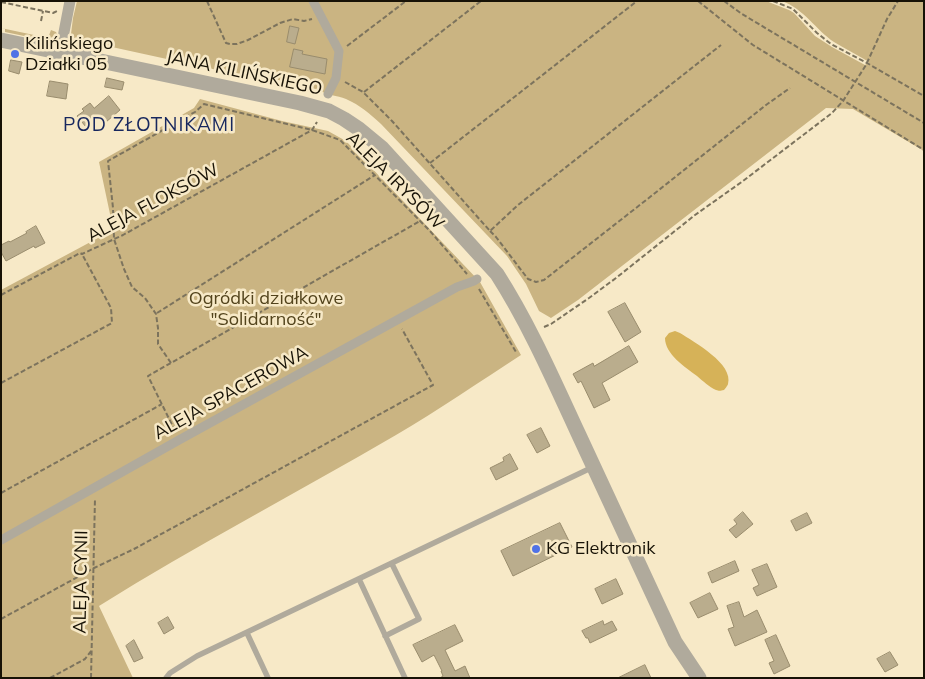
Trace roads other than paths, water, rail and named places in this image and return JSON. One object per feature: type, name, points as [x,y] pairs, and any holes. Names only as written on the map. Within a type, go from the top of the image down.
[{"type":"street","points":[[60,53],[70,1]]},
{"type":"street","points":[[313,1],[339,51],[336,78],[328,94]]},
{"type":"street","name":"JANA KILIŃSKIEGO","points":[[1,40],[322,109],[344,119],[382,148],[488,269],[497,274],[512,297],[531,333],[675,642],[699,678]]},
{"type":"street","name":"ALEJA SPACEROWA","points":[[1,540],[457,287],[477,279]]},
{"type":"lane","points":[[322,109],[328,94]]},
{"type":"lane","points":[[166,678],[170,672],[197,656],[594,467]]},
{"type":"lane","points":[[385,636],[419,619],[392,564]]},
{"type":"lane","points":[[359,579],[405,678]]},
{"type":"lane","points":[[247,633],[268,678]]},
{"type":"place","name":"Kilińskiego Działki 05","points":[[15,54]]},
{"type":"place","name":"KG Elektronik","points":[[536,549]]},
{"type":"district","name":"POD ZŁOTNIKAMI","points":[[149,125]]},
{"type":"park label","name":"Ogródki działkowe \"Solidarność\"","points":[[266,309]]}]
